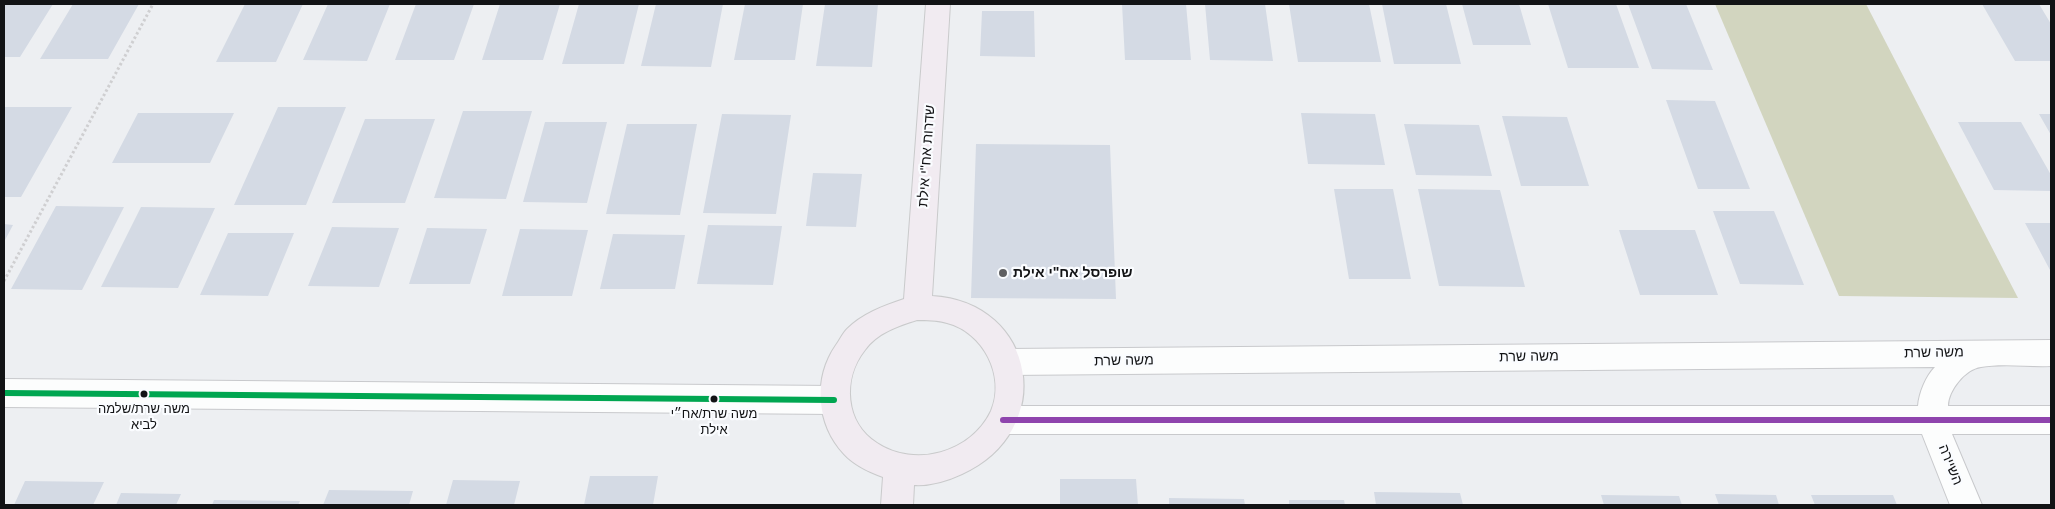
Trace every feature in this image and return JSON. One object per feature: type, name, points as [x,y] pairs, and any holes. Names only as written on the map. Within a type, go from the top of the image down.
[{"type":"main road","name":"שדרות אח\"י אילת","points":[[917,308],[938,4]]},
{"type":"main road","points":[[917,308],[946,310],[973,320],[994,338],[1008,362],[1011,382],[1010,401],[1003,420],[990,439],[971,455],[948,466],[924,470],[899,468],[879,461],[862,450],[848,436],[839,418],[834,400],[839,367],[856,338],[884,318],[917,308]]},
{"type":"main road","points":[[897,505],[899,468]]},
{"type":"street","name":"השיירה","points":[[1966,505],[1932,421],[1934,400],[1940,382],[1957,365],[1976,353]]},
{"type":"street","name":"משה שרת","points":[[1008,362],[2051,353]]},
{"type":"street","points":[[4,393],[834,400]]},
{"type":"street","points":[[1003,420],[2051,420]]},
{"type":"path","points":[[4,281],[153,4]]},
{"type":"green space","points":[[1715,4],[1866,4],[2018,298],[1839,296]]},
{"type":"building","points":[[4,4],[53,4],[20,57],[4,57]]},
{"type":"building","points":[[73,4],[139,4],[108,59],[40,59]]},
{"type":"building","points":[[245,4],[303,4],[276,62],[216,62]]},
{"type":"building","points":[[328,4],[390,4],[367,61],[303,60]]},
{"type":"building","points":[[416,4],[474,4],[454,60],[395,60]]},
{"type":"building","points":[[500,4],[560,4],[543,60],[482,60]]},
{"type":"building","points":[[579,4],[639,4],[624,64],[562,64]]},
{"type":"building","points":[[656,4],[723,4],[711,67],[641,66]]},
{"type":"building","points":[[745,4],[803,4],[795,60],[734,60]]},
{"type":"building","points":[[825,4],[878,4],[872,67],[816,66]]},
{"type":"building","points":[[1122,4],[1186,4],[1191,60],[1125,60]]},
{"type":"building","points":[[1205,4],[1265,4],[1273,61],[1210,60]]},
{"type":"building","points":[[1289,4],[1369,4],[1381,62],[1298,62]]},
{"type":"building","points":[[1382,4],[1446,4],[1461,64],[1394,64]]},
{"type":"building","points":[[1462,4],[1519,4],[1531,45],[1473,45]]},
{"type":"building","points":[[1548,4],[1616,4],[1639,68],[1568,68]]},
{"type":"building","points":[[1628,4],[1686,4],[1713,70],[1652,69]]},
{"type":"building","points":[[1982,4],[2039,4],[2051,24],[2051,61],[2015,61]]},
{"type":"building","points":[[982,11],[1034,11],[1035,57],[980,56]]},
{"type":"building","points":[[1666,100],[1715,101],[1750,189],[1698,189]]},
{"type":"building","points":[[4,107],[72,107],[21,197],[4,197]]},
{"type":"building","points":[[278,107],[346,107],[306,205],[234,205]]},
{"type":"building","points":[[463,111],[532,111],[506,199],[434,198]]},
{"type":"building","points":[[138,113],[234,113],[210,163],[112,163]]},
{"type":"building","points":[[1301,113],[1375,114],[1385,165],[1308,164]]},
{"type":"building","points":[[722,114],[791,115],[776,214],[703,213]]},
{"type":"building","points":[[2039,114],[2051,114],[2051,135]]},
{"type":"building","points":[[1502,116],[1567,117],[1589,186],[1521,186]]},
{"type":"building","points":[[365,119],[435,119],[405,203],[332,203]]},
{"type":"building","points":[[545,122],[607,122],[587,203],[523,202]]},
{"type":"building","points":[[1958,122],[2021,122],[2051,175],[2051,191],[1994,190]]},
{"type":"building","points":[[627,124],[697,124],[680,215],[606,214]]},
{"type":"building","points":[[1404,124],[1479,125],[1492,176],[1416,175]]},
{"type":"building","points":[[976,144],[1110,145],[1116,299],[971,298]]},
{"type":"building","points":[[813,173],[862,174],[856,227],[806,226]]},
{"type":"building","points":[[1334,189],[1393,189],[1411,279],[1349,279]]},
{"type":"building","points":[[1418,189],[1500,190],[1525,287],[1439,286]]},
{"type":"building","points":[[56,206],[124,207],[82,290],[11,289]]},
{"type":"building","points":[[141,207],[215,208],[178,288],[101,287]]},
{"type":"building","points":[[1713,211],[1774,211],[1804,285],[1740,284]]},
{"type":"building","points":[[2025,223],[2051,223],[2051,270],[2050,270]]},
{"type":"building","points":[[4,224],[13,225],[4,242]]},
{"type":"building","points":[[708,225],[782,226],[773,285],[697,284]]},
{"type":"building","points":[[332,227],[399,228],[379,287],[308,286]]},
{"type":"building","points":[[427,228],[487,229],[470,284],[409,284]]},
{"type":"building","points":[[520,229],[588,230],[572,296],[502,296]]},
{"type":"building","points":[[1619,230],[1695,230],[1718,295],[1640,295]]},
{"type":"building","points":[[228,233],[294,233],[268,296],[200,295]]},
{"type":"building","points":[[613,234],[685,235],[675,289],[600,289]]},
{"type":"building","points":[[590,476],[658,476],[653,505],[584,505]]},
{"type":"building","points":[[1060,479],[1136,479],[1138,505],[1060,505]]},
{"type":"building","points":[[453,480],[520,481],[514,505],[446,505]]},
{"type":"building","points":[[25,481],[104,482],[93,505],[14,505]]},
{"type":"building","points":[[329,490],[413,491],[409,505],[323,505]]},
{"type":"building","points":[[1374,492],[1460,493],[1463,505],[1376,505]]},
{"type":"building","points":[[121,493],[181,494],[176,505],[116,505]]},
{"type":"building","points":[[1715,494],[1776,495],[1779,505],[1719,505]]},
{"type":"building","points":[[1601,495],[1679,496],[1682,505],[1604,505]]},
{"type":"building","points":[[1811,495],[1893,495],[1897,505],[1815,505]]},
{"type":"building","points":[[1169,498],[1244,499],[1245,505],[1169,505]]},
{"type":"building","points":[[214,500],[300,501],[298,505],[212,505]]},
{"type":"building","points":[[1289,500],[1344,500],[1345,505],[1289,505]]},
{"type":"transit line","points":[[4,393],[834,400]]},
{"type":"transit line","points":[[1003,420],[2051,420]]},
{"type":"place","name":"שופרסל אח\"י אילת","points":[[1003,273]]},
{"type":"place","name":"משה שרת/שלמה לביא","points":[[144,394]]},
{"type":"place","name":"משה שרת/אח״י אילת","points":[[714,399]]}]
